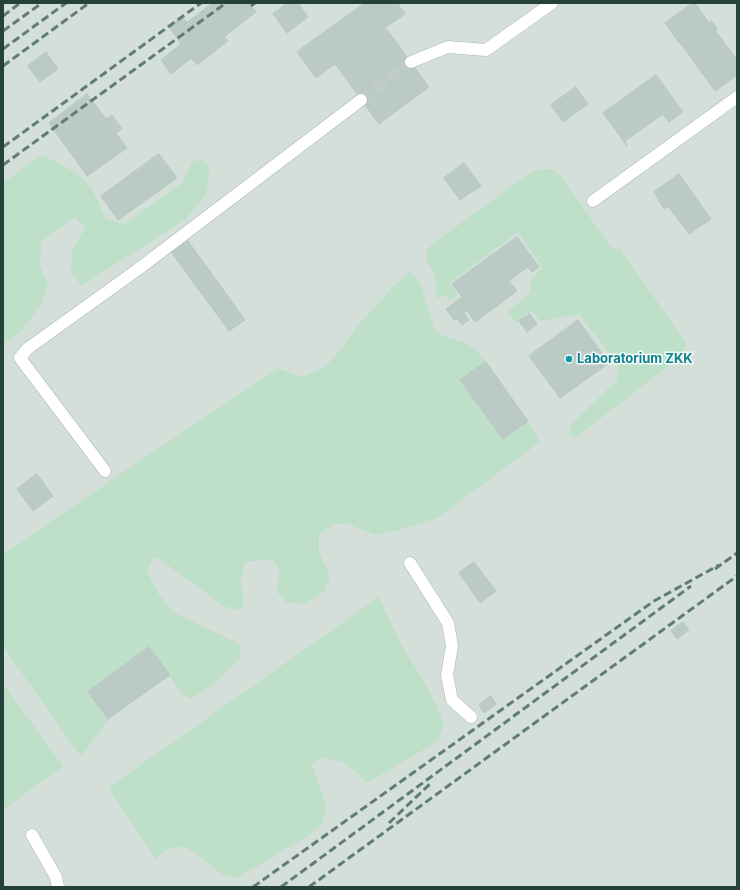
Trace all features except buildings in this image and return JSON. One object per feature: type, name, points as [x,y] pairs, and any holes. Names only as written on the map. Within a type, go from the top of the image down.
[{"type":"lane","points":[[411,62],[448,47],[486,50],[552,3]]},
{"type":"lane","points":[[593,201],[737,97]]},
{"type":"lane","points":[[105,471],[20,358],[28,349],[137,270],[361,100]]},
{"type":"lane","points":[[410,563],[448,623],[452,646],[447,675],[452,700],[472,716]]},
{"type":"lane","points":[[32,835],[56,877],[58,887]]},
{"type":"shaded area","points":[[3,3],[737,3],[737,887],[3,887]]},
{"type":"green space","points":[[42,155],[77,173],[92,189],[106,219],[125,224],[182,183],[192,162],[201,159],[210,168],[206,195],[186,219],[81,286],[71,271],[72,252],[85,227],[75,217],[42,241],[40,266],[48,285],[40,306],[20,332],[3,345],[3,183]]},
{"type":"green space","points":[[552,169],[561,176],[612,249],[620,249],[686,345],[683,355],[575,438],[569,434],[571,425],[617,380],[618,364],[579,314],[540,321],[531,310],[516,323],[507,312],[530,293],[532,278],[543,268],[518,232],[449,283],[458,295],[449,301],[444,294],[437,299],[434,274],[426,257],[427,250],[435,242],[533,171]]},
{"type":"green space","points":[[410,272],[420,282],[435,330],[445,337],[463,342],[477,350],[486,362],[460,380],[503,439],[528,421],[540,442],[437,518],[403,529],[376,535],[348,524],[334,524],[319,534],[319,552],[330,576],[324,592],[305,604],[286,602],[277,592],[279,569],[272,559],[245,562],[241,581],[244,603],[240,611],[224,606],[165,563],[154,557],[147,571],[159,595],[175,613],[236,642],[241,647],[240,658],[218,681],[191,699],[184,696],[149,647],[88,692],[108,719],[81,757],[3,646],[3,554],[277,368],[301,377],[325,367],[342,348],[358,325],[397,283]]},
{"type":"green space","points":[[379,597],[403,648],[436,704],[444,725],[439,738],[430,746],[367,783],[346,764],[335,760],[319,758],[312,766],[327,807],[322,824],[306,837],[237,878],[227,876],[219,872],[195,853],[187,849],[178,847],[168,849],[156,859],[108,788]]},
{"type":"green space","points":[[3,684],[63,766],[3,810]]},
{"type":"tunnel","points":[[361,100],[411,62]]},
{"type":"railway","points":[[3,16],[20,3]]},
{"type":"railway","points":[[3,31],[42,3]]},
{"type":"railway","points":[[3,49],[66,3]]},
{"type":"railway","points":[[3,66],[89,3]]},
{"type":"railway","points":[[3,147],[201,3]]},
{"type":"railway","points":[[3,165],[226,3]]},
{"type":"railway","points":[[251,6],[255,3]]},
{"type":"railway","points":[[715,569],[737,553]]},
{"type":"railway","points":[[253,887],[654,601],[719,565]]},
{"type":"railway","points":[[309,887],[737,576]]},
{"type":"railway","points":[[281,887],[691,586]]},
{"type":"railway","points":[[389,823],[432,782]]},
{"type":"place","name":"Laboratorium ZKK","points":[[569,359]]}]
